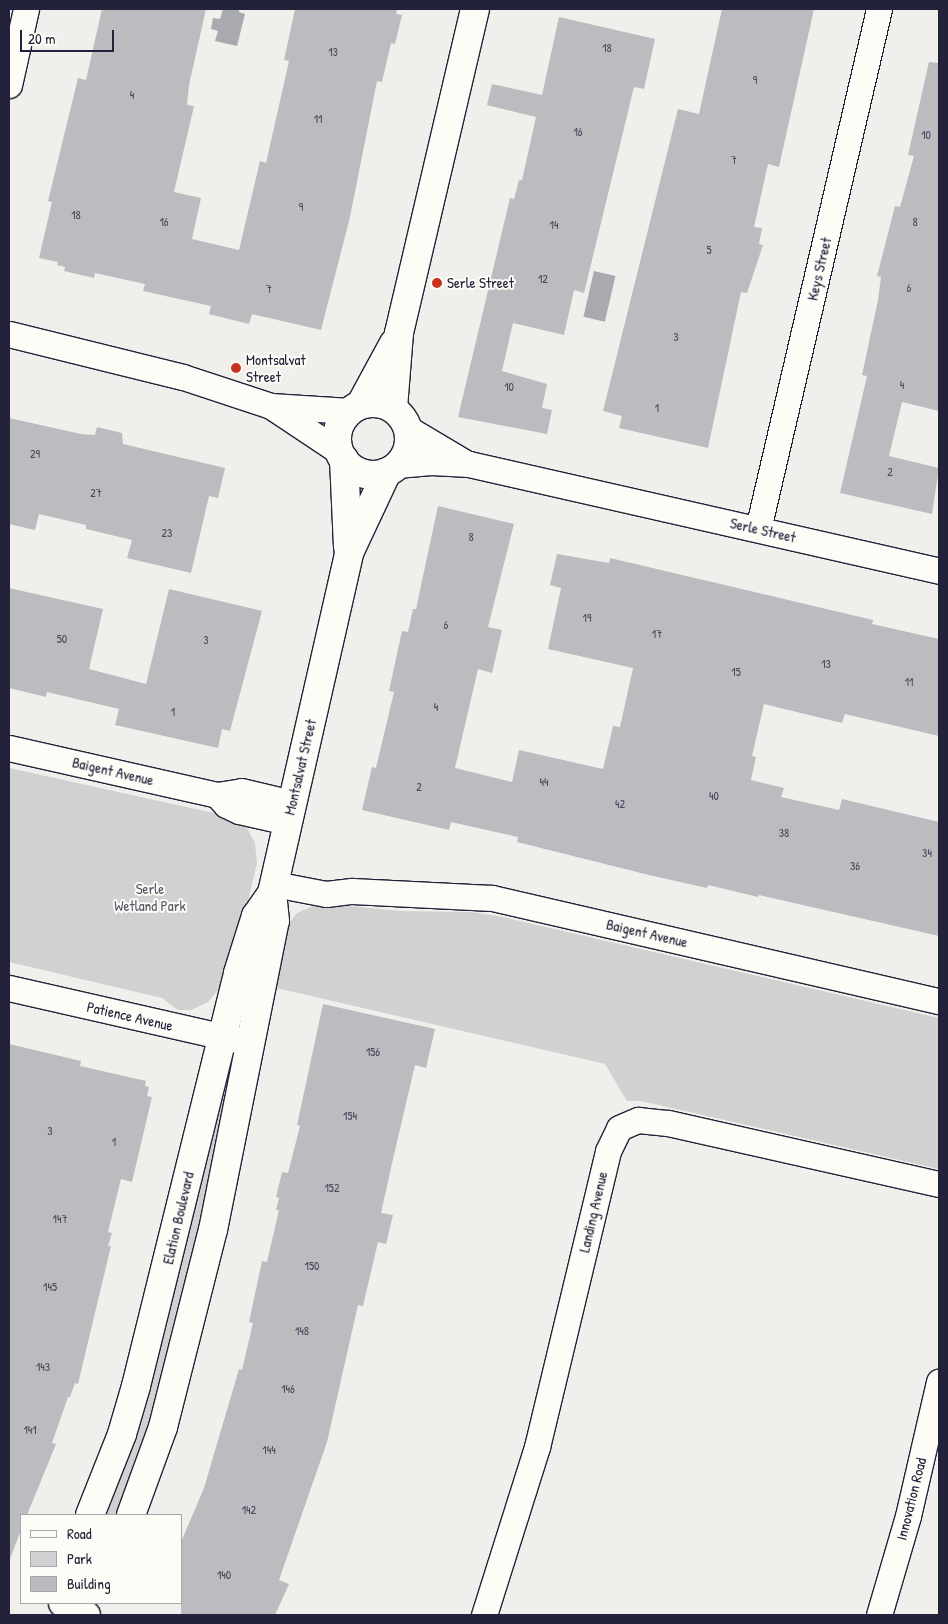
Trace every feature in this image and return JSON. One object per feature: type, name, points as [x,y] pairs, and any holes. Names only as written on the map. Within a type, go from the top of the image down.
[{"type":"street","points":[[9,85],[26,9]]},
{"type":"street","points":[[9,334],[184,377],[271,406],[342,456],[350,466],[368,474],[392,469],[405,454],[400,418],[399,332],[475,9]]},
{"type":"street","name":"Keys Street","points":[[758,529],[879,9]]},
{"type":"street","points":[[342,456],[338,430],[355,408],[399,332]]},
{"type":"street","points":[[271,406],[355,408],[372,402],[400,418]]},
{"type":"street","name":"Serle Street","points":[[400,418],[469,464]]},
{"type":"street","name":"Montsalvat Street","points":[[342,456],[349,553]]},
{"type":"street","name":"Serle Street","points":[[392,469],[431,462],[469,464],[939,571]]},
{"type":"street","name":"Montsalvat Street","points":[[266,919],[349,553],[392,469]]},
{"type":"street","name":"Baigent Avenue","points":[[9,748],[217,795],[226,805],[240,811],[290,812]]},
{"type":"street","name":"Baigent Avenue","points":[[274,881],[326,894],[352,891],[463,896],[519,903],[939,1001]]},
{"type":"street","points":[[131,1514],[163,1428],[191,1328],[235,1130],[250,1043],[266,919]]},
{"type":"street","name":"Elation Boulevard","points":[[90,1514],[122,1434],[136,1386],[221,1036],[266,919]]},
{"type":"street","name":"Patience Avenue","points":[[9,988],[250,1043]]},
{"type":"street","name":"Landing Avenue","points":[[484,1615],[537,1447],[608,1151],[619,1128],[638,1120],[661,1122],[939,1184]]},
{"type":"street","name":"Innovation Road","points":[[879,1615],[908,1516],[939,1382]]},
{"type":"street","points":[[44,1615],[50,1604]]},
{"type":"street","points":[[65,1604],[87,1615]]},
{"type":"green space","name":"Serle Wetland Park","points":[[9,768],[223,815],[247,828],[255,843],[257,863],[240,936],[220,988],[208,1002],[191,1010],[178,1010],[162,998],[9,962]]},
{"type":"green space","points":[[320,903],[400,911],[471,912],[503,917],[939,1018],[939,1169],[641,1101],[627,1101],[605,1064],[272,987],[286,927],[297,913]]},
{"type":"green space","points":[[225,1094],[228,1097],[181,1326],[121,1514],[100,1514],[220,1095]]},
{"type":"shaded area","points":[[223,9],[239,9],[239,12],[245,14],[237,46],[215,41],[218,31],[211,29],[213,18],[220,19]]},
{"type":"shaded area","points":[[594,271],[615,276],[605,322],[583,317]]},
{"type":"building","points":[[102,9],[206,9],[189,85],[187,105],[194,106],[174,192],[201,198],[192,239],[239,250],[260,161],[266,163],[289,61],[284,60],[295,9],[397,9],[396,14],[402,15],[395,44],[391,43],[382,82],[377,81],[350,217],[321,330],[252,314],[249,324],[209,314],[211,306],[143,291],[145,284],[95,273],[94,278],[64,271],[65,267],[57,265],[58,262],[39,258],[52,202],[48,201],[78,78],[86,80]]},
{"type":"building","points":[[722,9],[814,9],[779,167],[768,164],[754,227],[762,228],[759,244],[763,245],[747,293],[741,292],[708,448],[619,428],[622,416],[603,411],[678,109],[699,114]]},
{"type":"building","points":[[559,17],[655,39],[644,89],[634,87],[584,293],[574,290],[564,335],[513,323],[502,371],[547,384],[542,408],[552,410],[547,434],[458,417],[510,198],[514,199],[519,180],[522,180],[536,117],[487,105],[492,84],[542,95]]},
{"type":"building","points":[[929,62],[939,63],[939,411],[902,402],[889,456],[939,468],[932,514],[840,493],[867,376],[862,375],[878,300],[881,277],[877,276],[895,206],[900,207],[914,156],[908,155]]},
{"type":"building","points":[[9,418],[81,434],[95,435],[97,427],[122,433],[123,444],[225,468],[218,498],[209,496],[191,573],[127,558],[132,540],[86,529],[86,525],[39,514],[35,530],[9,524]]},
{"type":"building","points":[[438,506],[514,524],[488,627],[502,630],[492,673],[478,669],[455,768],[512,782],[519,750],[603,769],[613,726],[620,727],[633,668],[548,649],[561,588],[550,585],[557,554],[609,563],[610,558],[873,620],[872,624],[939,639],[939,736],[845,714],[842,723],[764,704],[752,756],[756,757],[751,780],[784,788],[781,797],[839,810],[842,799],[939,822],[939,936],[759,895],[758,897],[708,885],[707,888],[649,875],[517,842],[518,837],[451,822],[449,830],[362,810],[372,767],[376,768],[394,692],[389,691],[402,631],[408,632],[413,609],[416,609]]},
{"type":"building","points":[[9,588],[103,609],[89,669],[146,684],[169,589],[262,611],[230,731],[222,729],[218,748],[115,725],[119,709],[47,692],[46,697],[9,688]]},
{"type":"building","points":[[323,1004],[435,1029],[426,1068],[415,1065],[393,1159],[381,1213],[393,1215],[386,1244],[378,1242],[363,1306],[358,1305],[327,1442],[279,1580],[289,1584],[275,1615],[181,1615],[182,1540],[204,1488],[239,1369],[242,1370],[253,1323],[249,1322],[262,1261],[267,1262],[279,1210],[276,1210],[279,1198],[276,1197],[282,1172],[288,1173],[300,1126],[297,1125]]},
{"type":"building","points":[[9,1044],[81,1061],[80,1066],[146,1081],[145,1086],[149,1087],[147,1096],[152,1097],[132,1182],[121,1179],[108,1232],[112,1233],[108,1246],[111,1246],[78,1384],[75,1383],[70,1397],[68,1397],[52,1443],[56,1444],[27,1514],[20,1514],[20,1533],[10,1559]]},
{"type":"place","name":"Serle Street","points":[[437,283]]},
{"type":"place","name":"Montsalvat Street","points":[[236,368]]}]
